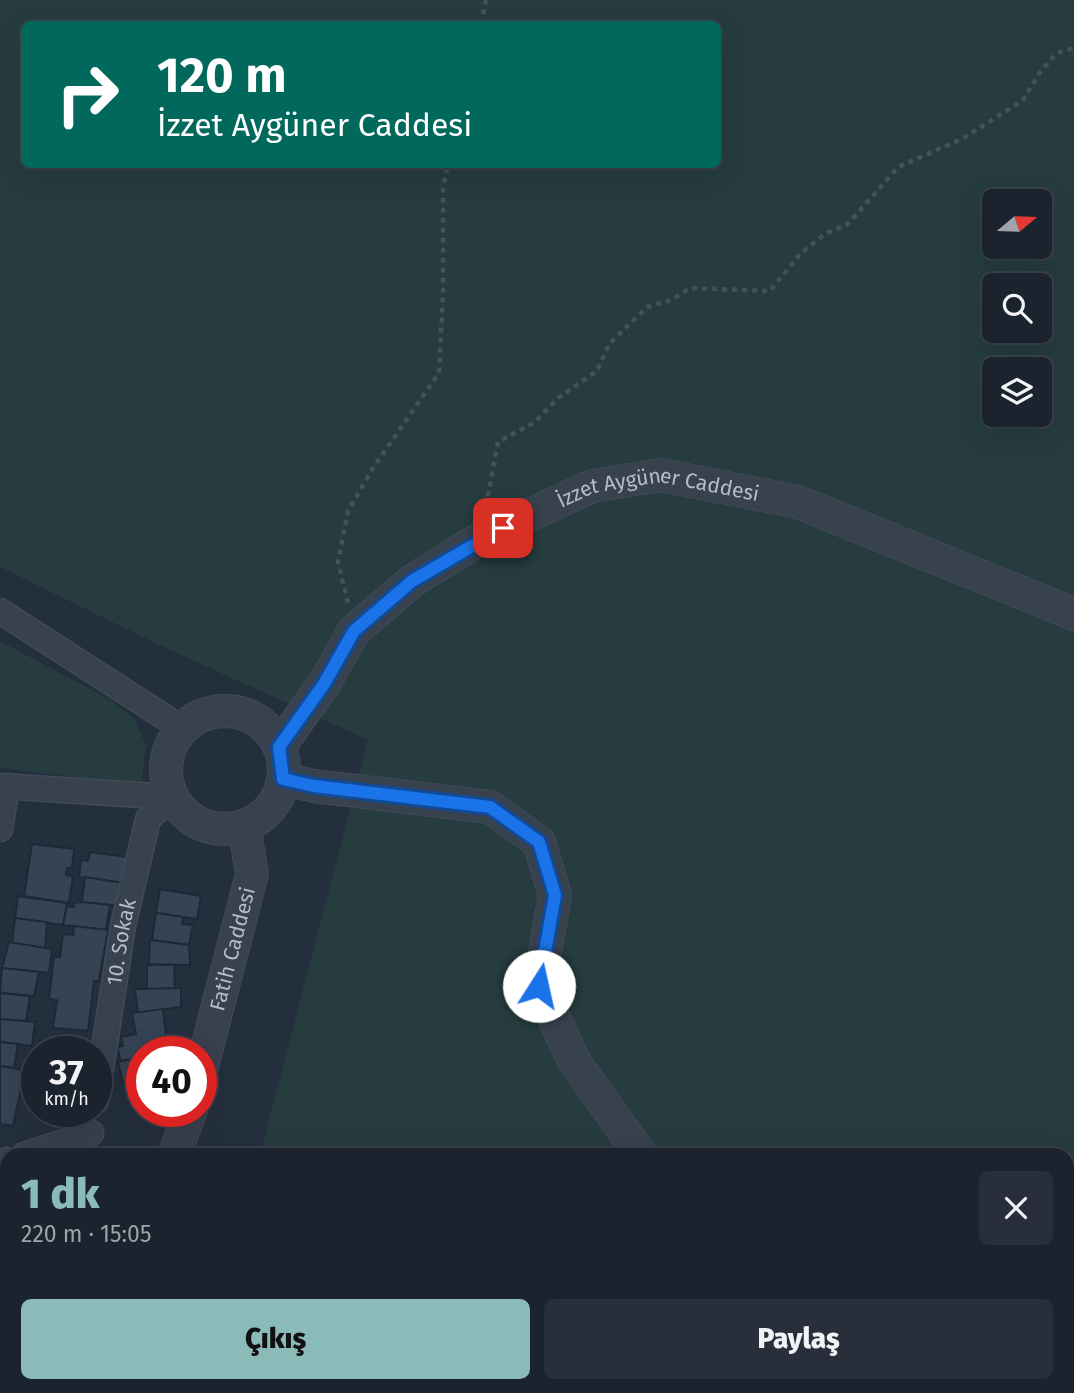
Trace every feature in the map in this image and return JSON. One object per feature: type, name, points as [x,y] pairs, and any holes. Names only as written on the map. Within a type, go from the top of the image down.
[{"type":"street","name":"İzzet Aygüner Caddesi","points":[[279,747],[324,684],[354,631],[412,581],[481,538],[593,486],[662,475],[798,502],[1074,614]]},
{"type":"street","points":[[0,611],[183,729]]},
{"type":"street","points":[[217,712],[236,712],[254,719],[269,731],[279,747],[283,779],[270,808],[244,826],[227,830],[195,821],[172,797],[167,779],[167,761],[172,744],[183,729],[198,718],[217,712]]},
{"type":"street","points":[[283,779],[314,786],[490,807],[539,842],[555,895],[539,986],[574,1061],[636,1148]]},
{"type":"street","points":[[0,829],[4,786],[172,797]]},
{"type":"street","name":"10. Sokak","points":[[106,1036],[123,926],[148,819],[172,797]]},
{"type":"street","name":"Fatih Caddesi","points":[[210,1036],[251,874],[244,826]]},
{"type":"street","points":[[177,1148],[185,1127]]},
{"type":"street","points":[[46,1148],[94,1133]]},
{"type":"path","points":[[482,21],[486,0]]},
{"type":"path","points":[[481,538],[498,442],[536,422],[558,398],[597,371],[609,344],[647,307],[671,300],[690,288],[770,291],[802,253],[825,234],[848,224],[898,167],[964,138],[1023,100],[1040,72],[1057,53],[1074,48]]},
{"type":"path","points":[[354,631],[338,562],[348,512],[373,468],[439,373],[443,294],[443,188],[447,168]]},
{"type":"green space","points":[[0,0],[1074,0],[1074,1148],[262,1148],[368,740],[155,643],[0,567]]},
{"type":"green space","points":[[0,641],[112,701],[134,718],[146,745],[141,785],[0,768]]},
{"type":"building","points":[[32,844],[74,849],[72,868],[67,868],[66,875],[73,876],[69,903],[24,896]]},
{"type":"building","points":[[90,852],[127,857],[124,883],[79,877],[81,860],[88,861]]},
{"type":"building","points":[[85,877],[123,883],[119,906],[82,902]]},
{"type":"building","points":[[160,889],[201,896],[197,919],[156,913]]},
{"type":"building","points":[[18,896],[67,903],[63,925],[15,918]]},
{"type":"building","points":[[73,903],[110,905],[106,930],[63,925],[67,906],[74,907]]},
{"type":"building","points":[[156,913],[183,917],[182,924],[193,925],[189,945],[152,940]]},
{"type":"building","points":[[15,918],[47,922],[45,948],[12,943]]},
{"type":"building","points":[[74,926],[108,930],[99,981],[94,981],[88,1031],[53,1028],[57,1000],[49,999],[54,957],[60,957],[63,934],[73,935]]},
{"type":"building","points":[[150,940],[189,945],[190,965],[149,964]]},
{"type":"building","points":[[9,942],[52,949],[49,973],[2,968]]},
{"type":"building","points":[[147,965],[174,965],[175,989],[147,989]]},
{"type":"building","points":[[2,968],[39,972],[34,996],[0,993]]},
{"type":"building","points":[[181,988],[181,1007],[138,1013],[135,989]]},
{"type":"building","points":[[0,993],[30,996],[26,1021],[0,1019]]},
{"type":"building","points":[[163,1009],[166,1036],[126,1036],[136,1034],[132,1013]]},
{"type":"building","points":[[0,1019],[35,1022],[33,1036],[21,1036],[21,1045],[0,1042]]},
{"type":"building","points":[[126,1036],[126,1060],[121,1061],[117,1047],[123,1046],[121,1037]]},
{"type":"building","points":[[0,1042],[18,1044],[14,1068],[0,1066]]},
{"type":"building","points":[[126,1060],[126,1083],[123,1084],[118,1062]]},
{"type":"building","points":[[0,1066],[21,1069],[21,1089],[13,1126],[0,1124]]},
{"type":"route","points":[[503,528],[481,538],[412,581],[354,631],[324,684],[279,747],[284,763],[283,779],[314,786],[490,807],[539,842],[555,895],[539,986]]}]
